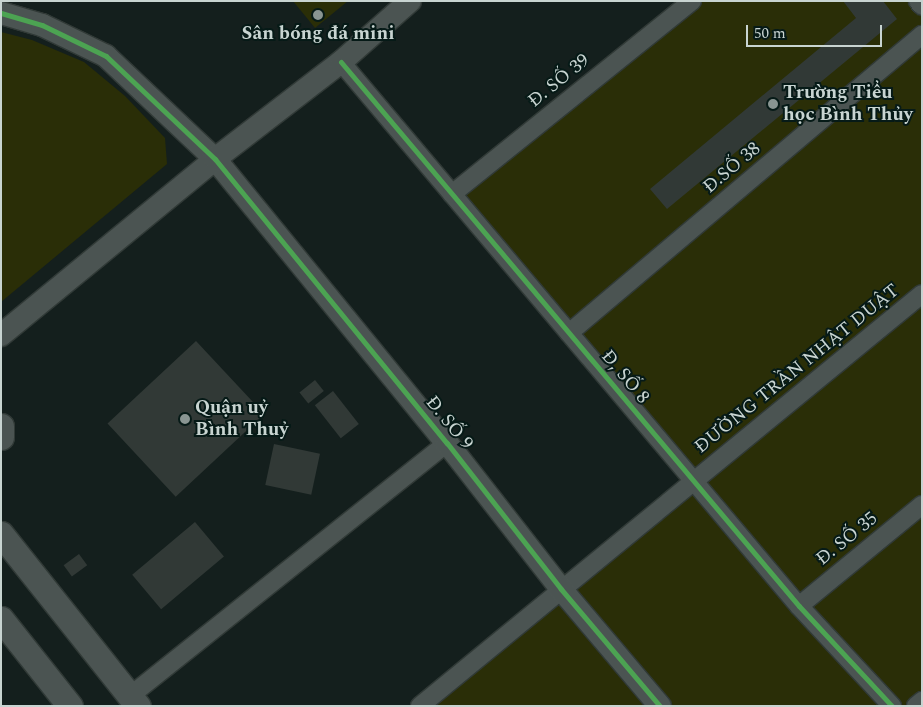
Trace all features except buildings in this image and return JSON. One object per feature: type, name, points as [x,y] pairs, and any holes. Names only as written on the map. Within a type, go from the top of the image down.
[{"type":"main road","points":[[1,426],[1,437]]},
{"type":"main road","points":[[1,534],[129,702]]},
{"type":"main road","points":[[1,620],[70,706]]},
{"type":"street","points":[[1,335],[215,159],[341,62],[410,1]]},
{"type":"street","name":"Đ. SỐ 39","points":[[452,194],[692,1]]},
{"type":"street","points":[[918,1],[922,6]]},
{"type":"street","name":"Đ. SỐ 9","points":[[1,13],[42,25],[106,56],[215,159],[447,443],[561,590],[660,706]]},
{"type":"street","name":"Đ.SỐ 38","points":[[569,333],[922,35]]},
{"type":"street","name":"Đ, SỐ 8","points":[[341,62],[799,606],[892,706]]},
{"type":"street","name":"ĐƯỜNG TRẦN NHẬT DUẬT","points":[[420,706],[922,294]]},
{"type":"street","points":[[129,702],[447,443]]},
{"type":"street","name":"Đ. SỐ 35","points":[[799,606],[922,506]]},
{"type":"street","points":[[916,706],[922,701]]},
{"type":"green space","name":"Sân bóng đá mini","points":[[293,1],[348,1],[315,28]]},
{"type":"green space","points":[[702,1],[922,1],[922,26],[636,275],[922,31],[922,701],[916,706],[420,706],[693,482],[461,195]]},
{"type":"green space","points":[[1,32],[32,40],[84,62],[125,96],[165,138],[167,164],[1,302]]},
{"type":"cycle path","points":[[1,13],[42,25],[106,56],[215,159],[447,443],[561,589],[660,706]]},
{"type":"cycle path","points":[[341,62],[799,606],[892,706]]},
{"type":"place","name":"Sân bóng đá mini","points":[[318,15]]},
{"type":"place","name":"Trường Tiểu học Bình Thủy","points":[[773,104]]},
{"type":"place","name":"Quận uỷ Bình Thuỷ","points":[[185,419]]}]
